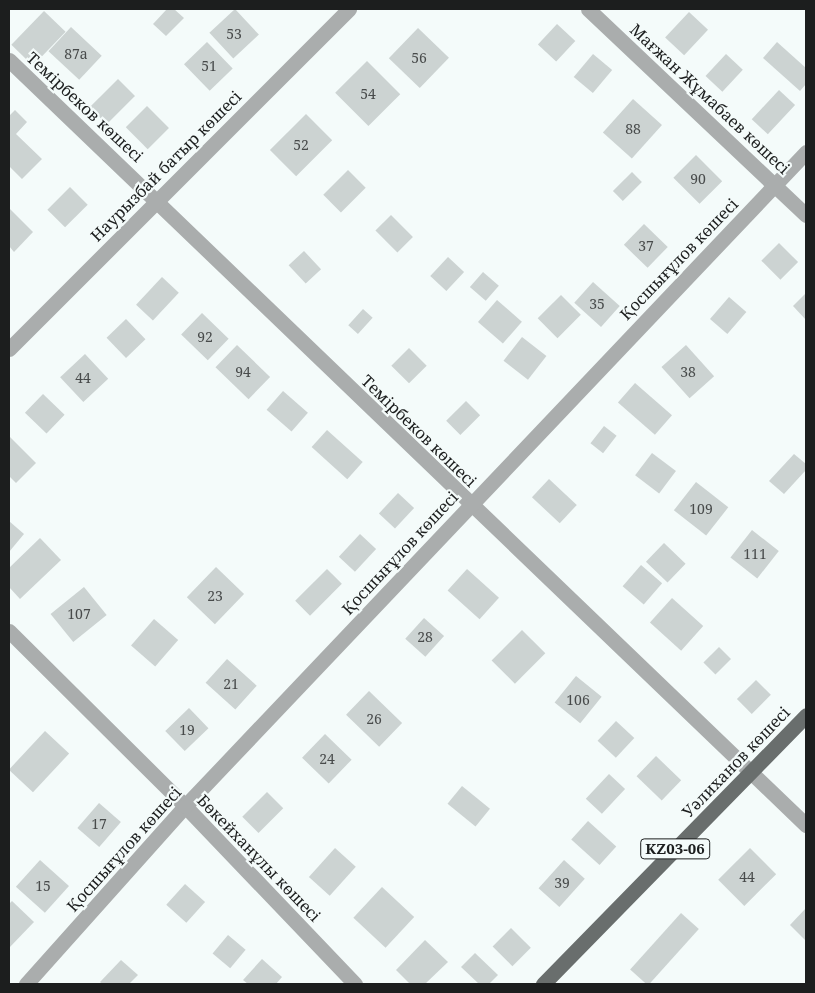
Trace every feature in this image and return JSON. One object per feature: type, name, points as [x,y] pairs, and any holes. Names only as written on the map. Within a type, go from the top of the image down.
[{"type":"main road","name":"Уәлиханов көшесі","points":[[543,984],[750,774],[806,714]]},
{"type":"street","name":"Наурызбай батыр көшесі","points":[[9,349],[349,9]]},
{"type":"street","name":"Мағжан Жұмабаев көшесі","points":[[588,9],[806,215]]},
{"type":"street","name":"Темірбеков көшесі","points":[[9,60],[157,200],[750,774],[806,825]]},
{"type":"street","name":"Қосшығұлов көшесі","points":[[26,984],[186,806],[469,504],[806,152]]},
{"type":"street","name":"Бөкейханұлы көшесі","points":[[9,631],[186,806],[355,984]]},
{"type":"building","points":[[167,9],[174,9],[184,18],[166,36],[153,24]]},
{"type":"building","points":[[235,9],[259,35],[233,58],[209,33]]},
{"type":"building","points":[[44,11],[66,32],[33,66],[11,45]]},
{"type":"building","points":[[689,12],[708,30],[684,55],[665,38]]},
{"type":"building","points":[[557,24],[575,41],[556,62],[538,44]]},
{"type":"building","points":[[71,27],[102,56],[79,80],[48,51]]},
{"type":"building","points":[[418,28],[449,58],[420,88],[389,58]]},
{"type":"building","points":[[207,42],[233,69],[210,91],[184,64]]},
{"type":"building","points":[[777,42],[806,68],[806,84],[800,91],[763,58]]},
{"type":"building","points":[[593,54],[612,70],[593,93],[574,77]]},
{"type":"building","points":[[726,54],[743,70],[722,92],[706,76]]},
{"type":"building","points":[[367,61],[400,94],[368,126],[335,93]]},
{"type":"building","points":[[118,79],[135,96],[107,124],[90,107]]},
{"type":"building","points":[[779,90],[795,105],[768,134],[752,119]]},
{"type":"building","points":[[633,99],[662,125],[632,159],[603,132]]},
{"type":"building","points":[[147,106],[169,128],[148,149],[126,127]]},
{"type":"building","points":[[15,110],[27,122],[16,134],[42,159],[22,179],[9,166],[9,116]]},
{"type":"building","points":[[306,114],[332,140],[296,176],[270,150]]},
{"type":"building","points":[[696,155],[722,181],[700,204],[673,178]]},
{"type":"building","points":[[348,170],[366,188],[341,212],[323,195]]},
{"type":"building","points":[[632,172],[642,182],[623,201],[613,191]]},
{"type":"building","points":[[70,187],[88,205],[65,227],[47,210]]},
{"type":"building","points":[[9,208],[33,232],[14,252],[9,246]]},
{"type":"building","points":[[391,215],[413,237],[397,252],[375,231]]},
{"type":"building","points":[[644,224],[668,247],[648,268],[624,245]]},
{"type":"building","points":[[779,243],[798,262],[780,280],[761,261]]},
{"type":"building","points":[[304,251],[321,269],[306,284],[289,265]]},
{"type":"building","points":[[448,257],[464,272],[446,291],[430,276]]},
{"type":"building","points":[[483,272],[499,286],[486,301],[470,287]]},
{"type":"building","points":[[162,277],[179,293],[153,320],[136,305]]},
{"type":"building","points":[[593,282],[620,306],[601,327],[574,303]]},
{"type":"building","points":[[806,293],[806,320],[793,306]]},
{"type":"building","points":[[561,295],[581,315],[557,338],[538,318]]},
{"type":"building","points":[[729,297],[746,312],[727,334],[710,319]]},
{"type":"building","points":[[497,300],[522,322],[503,344],[478,322]]},
{"type":"building","points":[[363,309],[373,318],[358,334],[348,325]]},
{"type":"building","points":[[202,313],[229,339],[208,360],[181,335]]},
{"type":"building","points":[[126,319],[145,339],[126,358],[107,338]]},
{"type":"building","points":[[522,337],[546,356],[528,380],[504,361]]},
{"type":"building","points":[[237,345],[270,377],[249,399],[215,367]]},
{"type":"building","points":[[686,345],[714,376],[690,398],[661,367]]},
{"type":"building","points":[[409,348],[427,366],[409,383],[391,366]]},
{"type":"building","points":[[85,354],[108,379],[83,402],[60,377]]},
{"type":"building","points":[[635,383],[672,415],[655,435],[618,403]]},
{"type":"building","points":[[283,391],[308,413],[292,432],[267,410]]},
{"type":"building","points":[[43,394],[65,415],[47,434],[25,413]]},
{"type":"building","points":[[466,401],[480,415],[460,435],[446,421]]},
{"type":"building","points":[[604,426],[617,436],[603,453],[590,443]]},
{"type":"building","points":[[327,430],[363,462],[347,479],[312,447]]},
{"type":"building","points":[[9,436],[36,463],[16,483],[9,476]]},
{"type":"building","points":[[652,453],[676,471],[659,493],[635,475]]},
{"type":"building","points":[[794,454],[806,464],[806,470],[784,494],[769,481]]},
{"type":"building","points":[[549,479],[577,505],[560,523],[532,497]]},
{"type":"building","points":[[696,482],[728,507],[706,536],[674,510]]},
{"type":"building","points":[[398,493],[414,508],[395,528],[379,513]]},
{"type":"building","points":[[9,521],[24,534],[9,552]]},
{"type":"building","points":[[752,530],[779,551],[757,579],[730,558]]},
{"type":"building","points":[[360,534],[376,549],[355,572],[339,557]]},
{"type":"building","points":[[40,538],[61,560],[20,599],[9,587],[9,568]]},
{"type":"building","points":[[664,543],[686,564],[668,583],[646,562]]},
{"type":"building","points":[[641,565],[662,583],[644,605],[623,586]]},
{"type":"building","points":[[216,567],[244,594],[215,624],[187,597]]},
{"type":"building","points":[[327,569],[342,584],[310,616],[295,601]]},
{"type":"building","points":[[467,569],[499,598],[480,619],[448,591]]},
{"type":"building","points":[[84,587],[107,615],[73,642],[51,614]]},
{"type":"building","points":[[672,598],[703,626],[681,651],[650,623]]},
{"type":"building","points":[[424,618],[444,636],[425,657],[405,639]]},
{"type":"building","points":[[154,619],[178,640],[155,666],[131,645]]},
{"type":"building","points":[[522,630],[545,653],[515,684],[492,660]]},
{"type":"building","points":[[719,647],[731,659],[715,675],[703,663]]},
{"type":"building","points":[[227,659],[257,686],[235,710],[206,683]]},
{"type":"building","points":[[576,676],[602,697],[580,723],[555,702]]},
{"type":"building","points":[[756,680],[771,695],[752,714],[737,699]]},
{"type":"building","points":[[369,691],[402,723],[379,747],[346,715]]},
{"type":"building","points":[[189,708],[208,728],[185,751],[165,731]]},
{"type":"building","points":[[616,721],[634,738],[616,758],[598,741]]},
{"type":"building","points":[[45,731],[69,754],[33,792],[9,770]]},
{"type":"building","points":[[325,734],[352,760],[329,783],[302,758]]},
{"type":"building","points":[[656,756],[681,780],[662,800],[637,776]]},
{"type":"building","points":[[609,774],[625,789],[602,814],[586,799]]},
{"type":"building","points":[[462,786],[490,809],[476,827],[448,804]]},
{"type":"building","points":[[267,792],[283,808],[259,833],[242,817]]},
{"type":"building","points":[[99,803],[121,822],[99,847],[77,828]]},
{"type":"building","points":[[588,821],[616,846],[600,865],[571,840]]},
{"type":"building","points":[[335,848],[356,867],[330,896],[309,877]]},
{"type":"building","points":[[750,848],[776,874],[744,906],[718,880]]},
{"type":"building","points":[[40,860],[69,886],[45,913],[16,887]]},
{"type":"building","points":[[564,860],[585,879],[559,907],[539,888]]},
{"type":"building","points":[[185,884],[205,902],[186,923],[166,905]]},
{"type":"building","points":[[382,887],[414,917],[386,948],[353,918]]},
{"type":"building","points":[[12,901],[34,922],[9,948],[9,904]]},
{"type":"building","points":[[806,908],[806,941],[790,925]]},
{"type":"building","points":[[681,913],[699,929],[649,984],[646,984],[630,969]]},
{"type":"building","points":[[511,928],[531,948],[512,966],[493,946]]},
{"type":"building","points":[[228,935],[246,950],[230,968],[213,953]]},
{"type":"building","points":[[425,940],[448,962],[425,984],[410,984],[396,970]]},
{"type":"building","points":[[475,953],[498,975],[489,984],[479,984],[461,967]]},
{"type":"building","points":[[262,959],[282,977],[276,984],[248,984],[243,980]]},
{"type":"building","points":[[121,960],[138,975],[129,984],[102,984],[100,982]]}]
